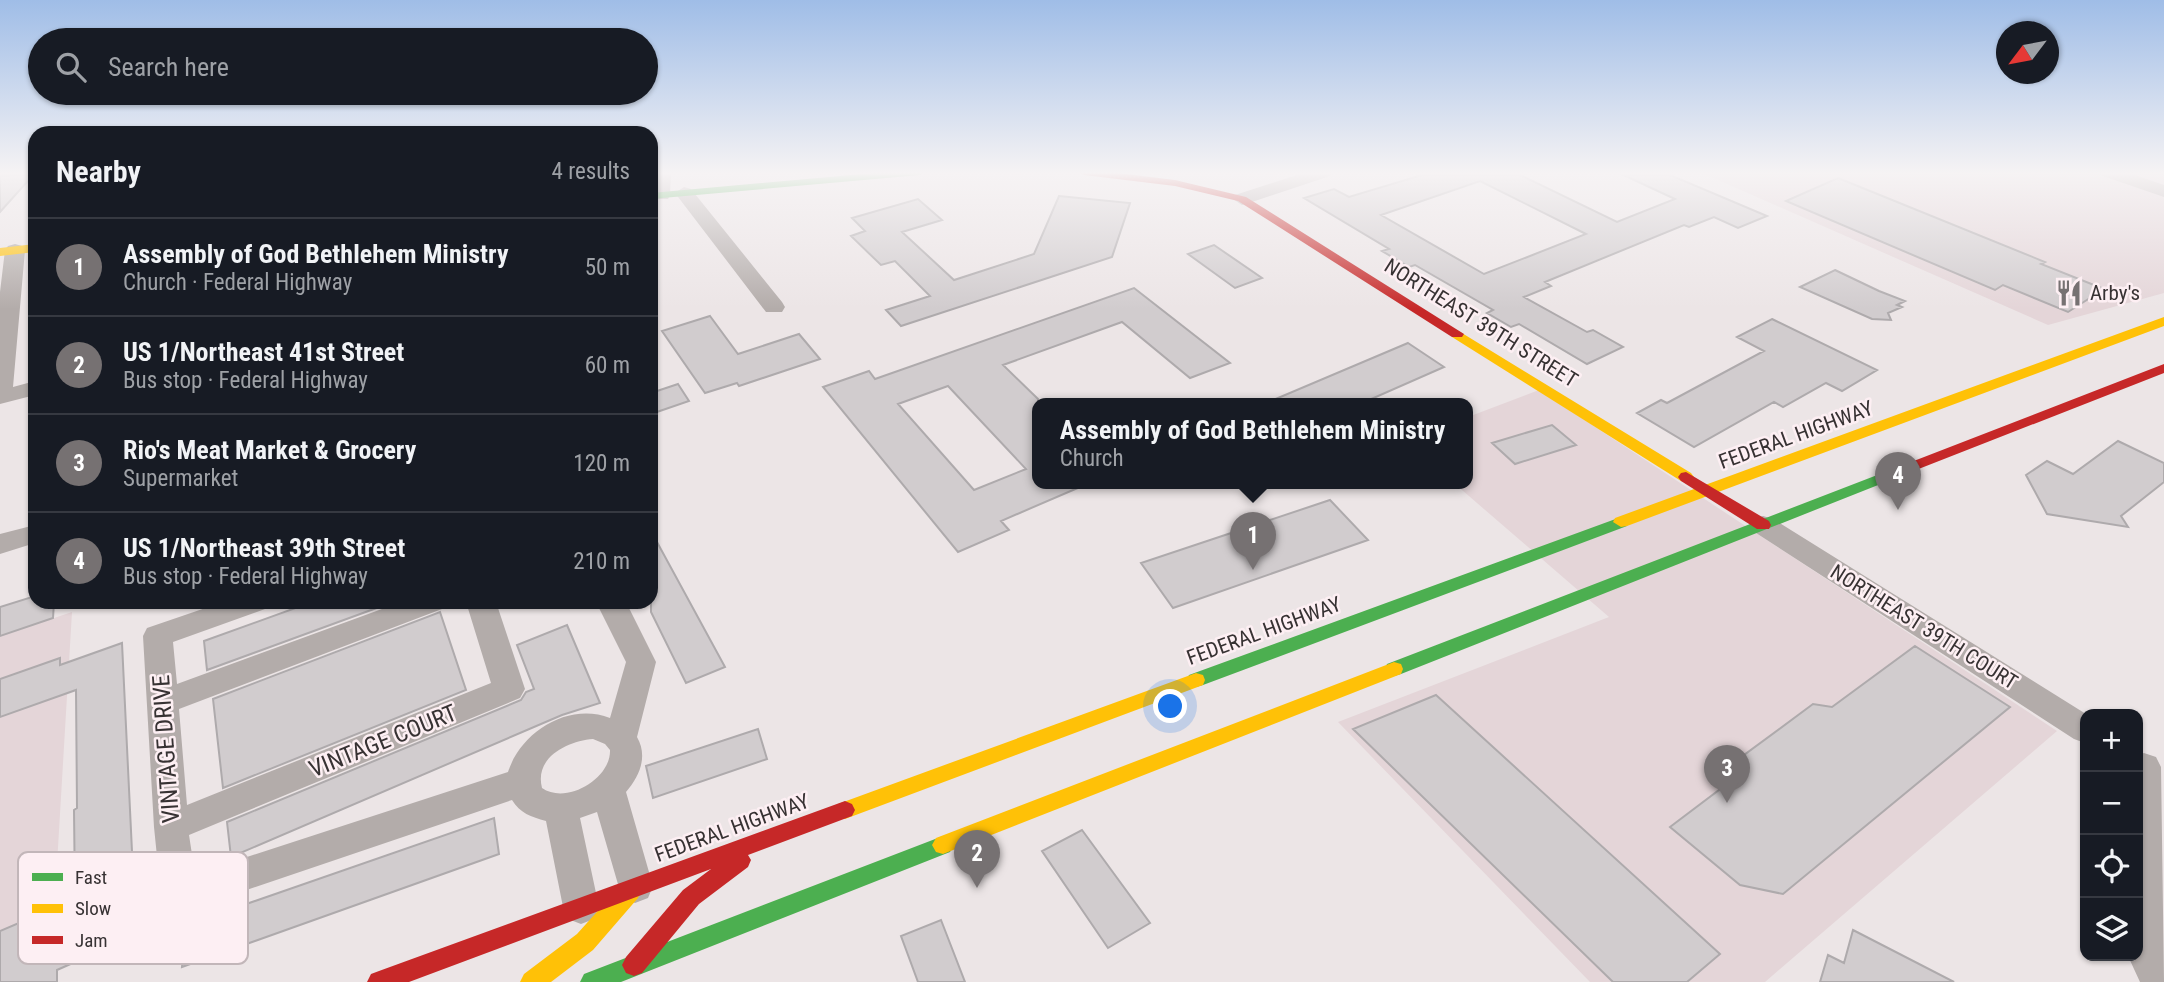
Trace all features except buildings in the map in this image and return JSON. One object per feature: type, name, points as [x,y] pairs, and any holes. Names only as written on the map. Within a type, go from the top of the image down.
[{"type":"main road","name":"NORTHEAST 39TH STREET","points":[[1272,218],[1763,525]]},
{"type":"main road","name":"FEDERAL HIGHWAY","points":[[379,982],[2164,321]]},
{"type":"main road","points":[[592,982],[637,974],[2164,368]]},
{"type":"main road","points":[[637,974],[691,897],[772,835]]},
{"type":"main road","points":[[532,982],[584,942],[635,886]]},
{"type":"street","points":[[704,218],[774,307]]},
{"type":"street","points":[[17,250],[0,396],[28,390]]},
{"type":"street","name":"NORTHEAST 39TH COURT","points":[[1763,525],[2080,727]]},
{"type":"street","points":[[0,544],[28,536]]},
{"type":"street","name":"VINTAGE DRIVE","points":[[174,852],[158,636],[235,609]]},
{"type":"street","points":[[162,702],[413,609]]},
{"type":"street","name":"VINTAGE COURT","points":[[171,827],[509,689],[483,609]]},
{"type":"street","points":[[614,609],[641,662],[621,737]]},
{"type":"street","points":[[595,726],[610,729],[621,737],[626,746],[625,768],[608,790],[577,807],[561,809],[533,802],[525,793],[522,782],[524,769],[532,755],[545,742],[561,733],[595,726]]},
{"type":"street","points":[[2149,766],[2155,845],[2147,956],[2160,982]]},
{"type":"street","name":"VINTAGE DRIVE","points":[[248,873],[522,782]]},
{"type":"street","points":[[608,790],[635,886]]},
{"type":"street","points":[[561,809],[581,907]]},
{"type":"shaded area","points":[[1804,218],[2164,218],[2164,293],[2048,325]]},
{"type":"shaded area","points":[[1539,390],[2057,731],[1765,982],[1590,982],[1338,722],[1609,617],[1461,489],[1473,489],[1473,415]]},
{"type":"shaded area","points":[[72,612],[58,852],[18,852],[18,964],[51,964],[50,982],[0,982],[0,636]]},
{"type":"traffic: fast","points":[[1394,669],[1911,467]]},
{"type":"traffic: fast","points":[[1196,680],[1621,522]]},
{"type":"traffic: fast","points":[[592,982],[943,845]]},
{"type":"traffic: slow","points":[[0,252],[28,249]]},
{"type":"traffic: slow","points":[[1621,522],[2164,321]]},
{"type":"traffic: slow","points":[[1457,334],[1686,477]]},
{"type":"traffic: slow","points":[[943,845],[1394,669]]},
{"type":"traffic: slow","points":[[845,810],[1196,680]]},
{"type":"traffic: slow","points":[[532,982],[585,942],[630,891]]},
{"type":"traffic: jam","points":[[1272,218],[1457,334]]},
{"type":"traffic: jam","points":[[1911,467],[2164,368]]},
{"type":"traffic: jam","points":[[1686,477],[1763,525]]},
{"type":"traffic: jam","points":[[379,982],[845,810]]},
{"type":"traffic: jam","points":[[634,965],[691,897],[740,860]]},
{"type":"place","name":"Arby's","points":[[2069,293]]},
{"type":"place","name":"US 1/Northeast 39th Street","points":[[1898,510]]},
{"type":"place","name":"Assembly of God Bethlehem Ministry","points":[[1253,570]]},
{"type":"place","name":"Rio's Meat Market & Grocery","points":[[1727,803]]},
{"type":"place","name":"US 1/Northeast 41st Street","points":[[977,888]]}]
